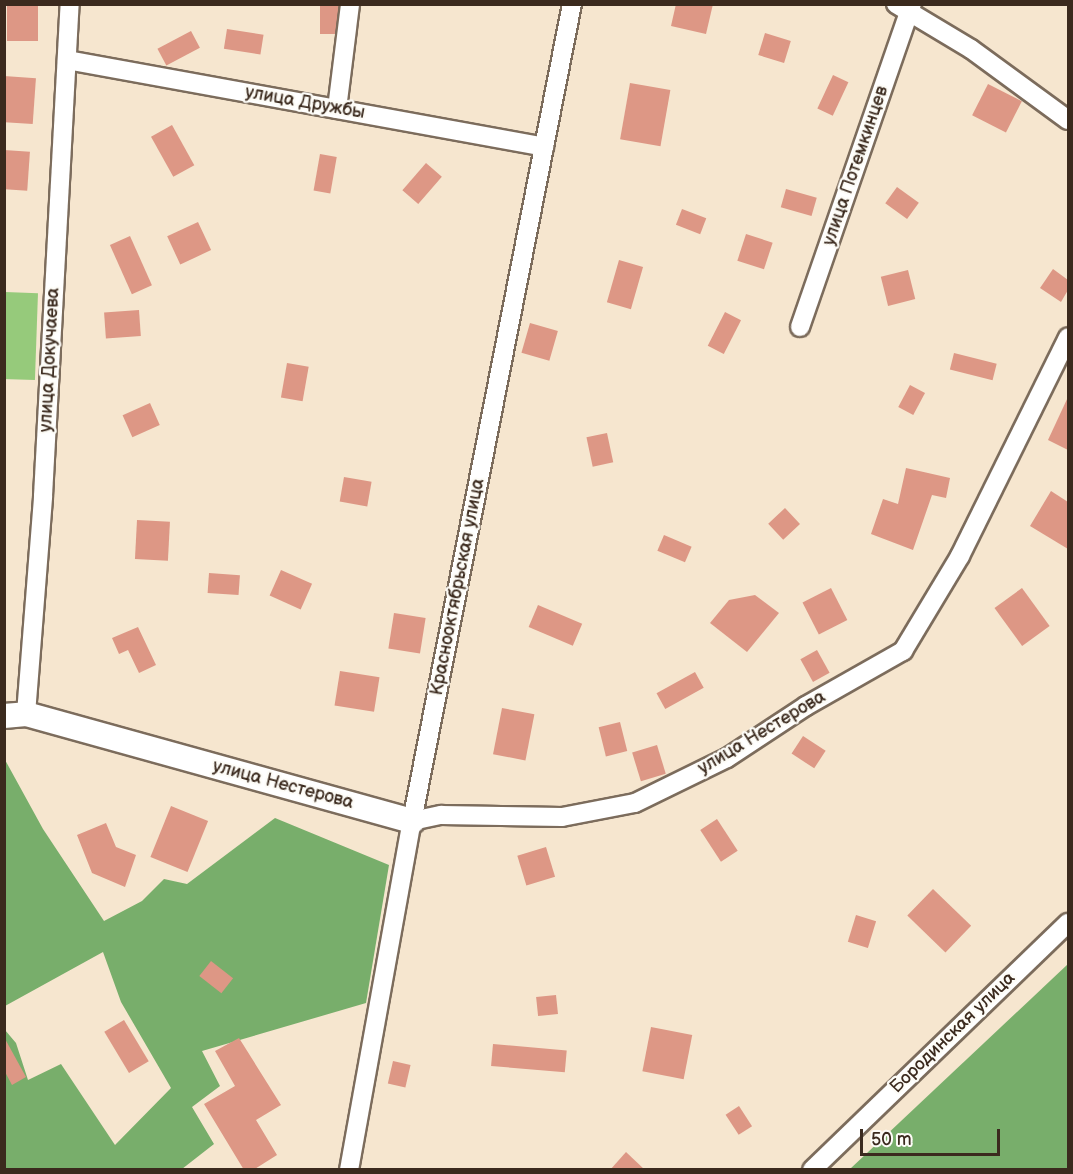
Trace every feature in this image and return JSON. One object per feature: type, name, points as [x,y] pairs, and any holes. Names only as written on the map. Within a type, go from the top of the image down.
[{"type":"street","name":"улица Докучаева","points":[[15,715],[43,496],[70,4]]},
{"type":"street","points":[[337,109],[350,4]]},
{"type":"street","name":"Краснооктябрьская улица","points":[[348,1170],[412,821],[572,4]]},
{"type":"street","points":[[905,7],[971,49],[1068,120]]},
{"type":"street","name":"улица Потемкинцев","points":[[800,327],[905,7]]},
{"type":"street","name":"улица Дружбы","points":[[67,60],[544,147]]},
{"type":"street","name":"улица Нестерова","points":[[15,715],[412,821],[441,815],[562,817],[635,803],[727,758],[806,706],[903,651],[960,556],[1068,337]]},
{"type":"street","name":"Бородинская улица","points":[[812,1170],[1068,923]]},
{"type":"green space","points":[[5,292],[38,293],[35,380],[4,379]]},
{"type":"green space","points":[[4,758],[43,829],[104,921],[142,901],[164,879],[187,884],[275,818],[389,865],[366,1003],[202,1051],[220,1086],[192,1107],[214,1144],[182,1169],[5,1169],[5,1030],[16,1043],[28,1080],[61,1064],[115,1145],[171,1088],[121,1002],[103,952],[5,1006]]},
{"type":"green space","points":[[1068,964],[1068,1169],[850,1169]]},
{"type":"building","points":[[7,4],[38,4],[38,41],[7,41]]},
{"type":"building","points":[[320,4],[339,4],[339,34],[320,34]]},
{"type":"building","points":[[676,4],[713,4],[706,34],[671,26]]},
{"type":"building","points":[[227,29],[264,35],[260,55],[224,49]]},
{"type":"building","points":[[191,31],[200,48],[166,66],[157,49]]},
{"type":"building","points":[[765,33],[791,41],[784,63],[758,55]]},
{"type":"building","points":[[833,75],[848,82],[833,116],[817,109]]},
{"type":"building","points":[[4,76],[36,78],[33,124],[4,122]]},
{"type":"building","points":[[630,83],[670,90],[660,146],[620,139]]},
{"type":"building","points":[[988,84],[1022,101],[1006,132],[972,115]]},
{"type":"building","points":[[172,125],[194,165],[173,177],[151,137]]},
{"type":"building","points":[[4,150],[30,152],[27,191],[4,189]]},
{"type":"building","points":[[320,154],[337,157],[330,193],[314,190]]},
{"type":"building","points":[[426,163],[442,177],[418,204],[402,190]]},
{"type":"building","points":[[897,187],[919,203],[907,219],[885,203]]},
{"type":"building","points":[[786,189],[817,198],[812,216],[781,207]]},
{"type":"building","points":[[682,209],[706,218],[700,234],[676,225]]},
{"type":"building","points":[[198,222],[211,250],[180,264],[167,236]]},
{"type":"building","points":[[746,234],[773,243],[764,269],[737,261]]},
{"type":"building","points":[[130,236],[152,285],[132,294],[110,245]]},
{"type":"building","points":[[619,260],[643,267],[631,309],[607,302]]},
{"type":"building","points":[[1053,269],[1068,280],[1068,290],[1061,302],[1040,288]]},
{"type":"building","points":[[908,270],[915,299],[888,306],[881,277]]},
{"type":"building","points":[[139,310],[141,336],[106,338],[104,312]]},
{"type":"building","points":[[725,312],[741,320],[724,354],[708,346]]},
{"type":"building","points":[[530,323],[558,331],[549,361],[521,353]]},
{"type":"building","points":[[954,353],[997,364],[993,380],[950,369]]},
{"type":"building","points":[[287,363],[309,367],[303,401],[281,397]]},
{"type":"building","points":[[910,385],[925,393],[913,415],[898,407]]},
{"type":"building","points":[[1068,397],[1068,450],[1048,440]]},
{"type":"building","points":[[150,403],[160,425],[132,437],[123,415]]},
{"type":"building","points":[[607,433],[613,462],[593,467],[586,437]]},
{"type":"building","points":[[906,468],[950,478],[946,498],[932,495],[913,550],[871,534],[883,499],[898,504]]},
{"type":"building","points":[[344,477],[372,482],[367,506],[340,502]]},
{"type":"building","points":[[1051,491],[1068,502],[1068,549],[1030,526]]},
{"type":"building","points":[[785,508],[800,524],[783,540],[768,524]]},
{"type":"building","points":[[137,520],[170,522],[168,561],[135,559]]},
{"type":"building","points":[[664,535],[692,547],[685,562],[657,551]]},
{"type":"building","points":[[281,570],[312,584],[301,609],[270,596]]},
{"type":"building","points":[[209,573],[240,575],[239,595],[208,593]]},
{"type":"building","points":[[831,588],[847,620],[819,635],[802,603]]},
{"type":"building","points":[[1022,588],[1050,626],[1022,646],[994,608]]},
{"type":"building","points":[[755,595],[779,613],[747,652],[710,623],[729,600]]},
{"type":"building","points":[[538,605],[582,624],[573,646],[529,627]]},
{"type":"building","points":[[394,613],[426,618],[420,654],[388,649]]},
{"type":"building","points":[[138,627],[156,665],[139,673],[128,650],[119,654],[112,638]]},
{"type":"building","points":[[817,650],[830,673],[813,682],[800,659]]},
{"type":"building","points":[[340,671],[380,677],[374,712],[335,706]]},
{"type":"building","points":[[695,672],[704,688],[665,709],[657,693]]},
{"type":"building","points":[[502,708],[534,714],[525,760],[493,754]]},
{"type":"building","points":[[620,722],[627,751],[606,756],[599,727]]},
{"type":"building","points":[[803,736],[826,751],[814,768],[792,754]]},
{"type":"building","points":[[657,745],[666,774],[641,781],[632,753]]},
{"type":"building","points":[[171,806],[208,821],[187,872],[150,857]]},
{"type":"building","points":[[717,819],[738,851],[721,862],[700,830]]},
{"type":"building","points":[[106,823],[116,847],[136,855],[125,887],[92,873],[77,835]]},
{"type":"building","points":[[546,847],[555,877],[526,885],[517,856]]},
{"type":"building","points":[[933,889],[971,926],[945,952],[907,916]]},
{"type":"building","points":[[856,915],[876,921],[868,948],[848,942]]},
{"type":"building","points":[[211,961],[233,978],[221,993],[199,976]]},
{"type":"building","points":[[556,995],[558,1014],[538,1016],[536,997]]},
{"type":"building","points":[[124,1020],[149,1061],[129,1073],[104,1032]]},
{"type":"building","points":[[651,1027],[692,1035],[684,1079],[642,1071]]},
{"type":"building","points":[[4,1037],[26,1077],[12,1085],[4,1070]]},
{"type":"building","points":[[239,1038],[281,1105],[256,1120],[277,1155],[253,1170],[244,1170],[204,1104],[235,1086],[215,1051]]},
{"type":"building","points":[[493,1044],[567,1050],[565,1072],[491,1066]]},
{"type":"building","points":[[393,1061],[411,1065],[405,1087],[388,1083]]},
{"type":"building","points":[[739,1106],[752,1126],[739,1135],[726,1115]]},
{"type":"building","points":[[626,1152],[645,1170],[610,1170]]}]
